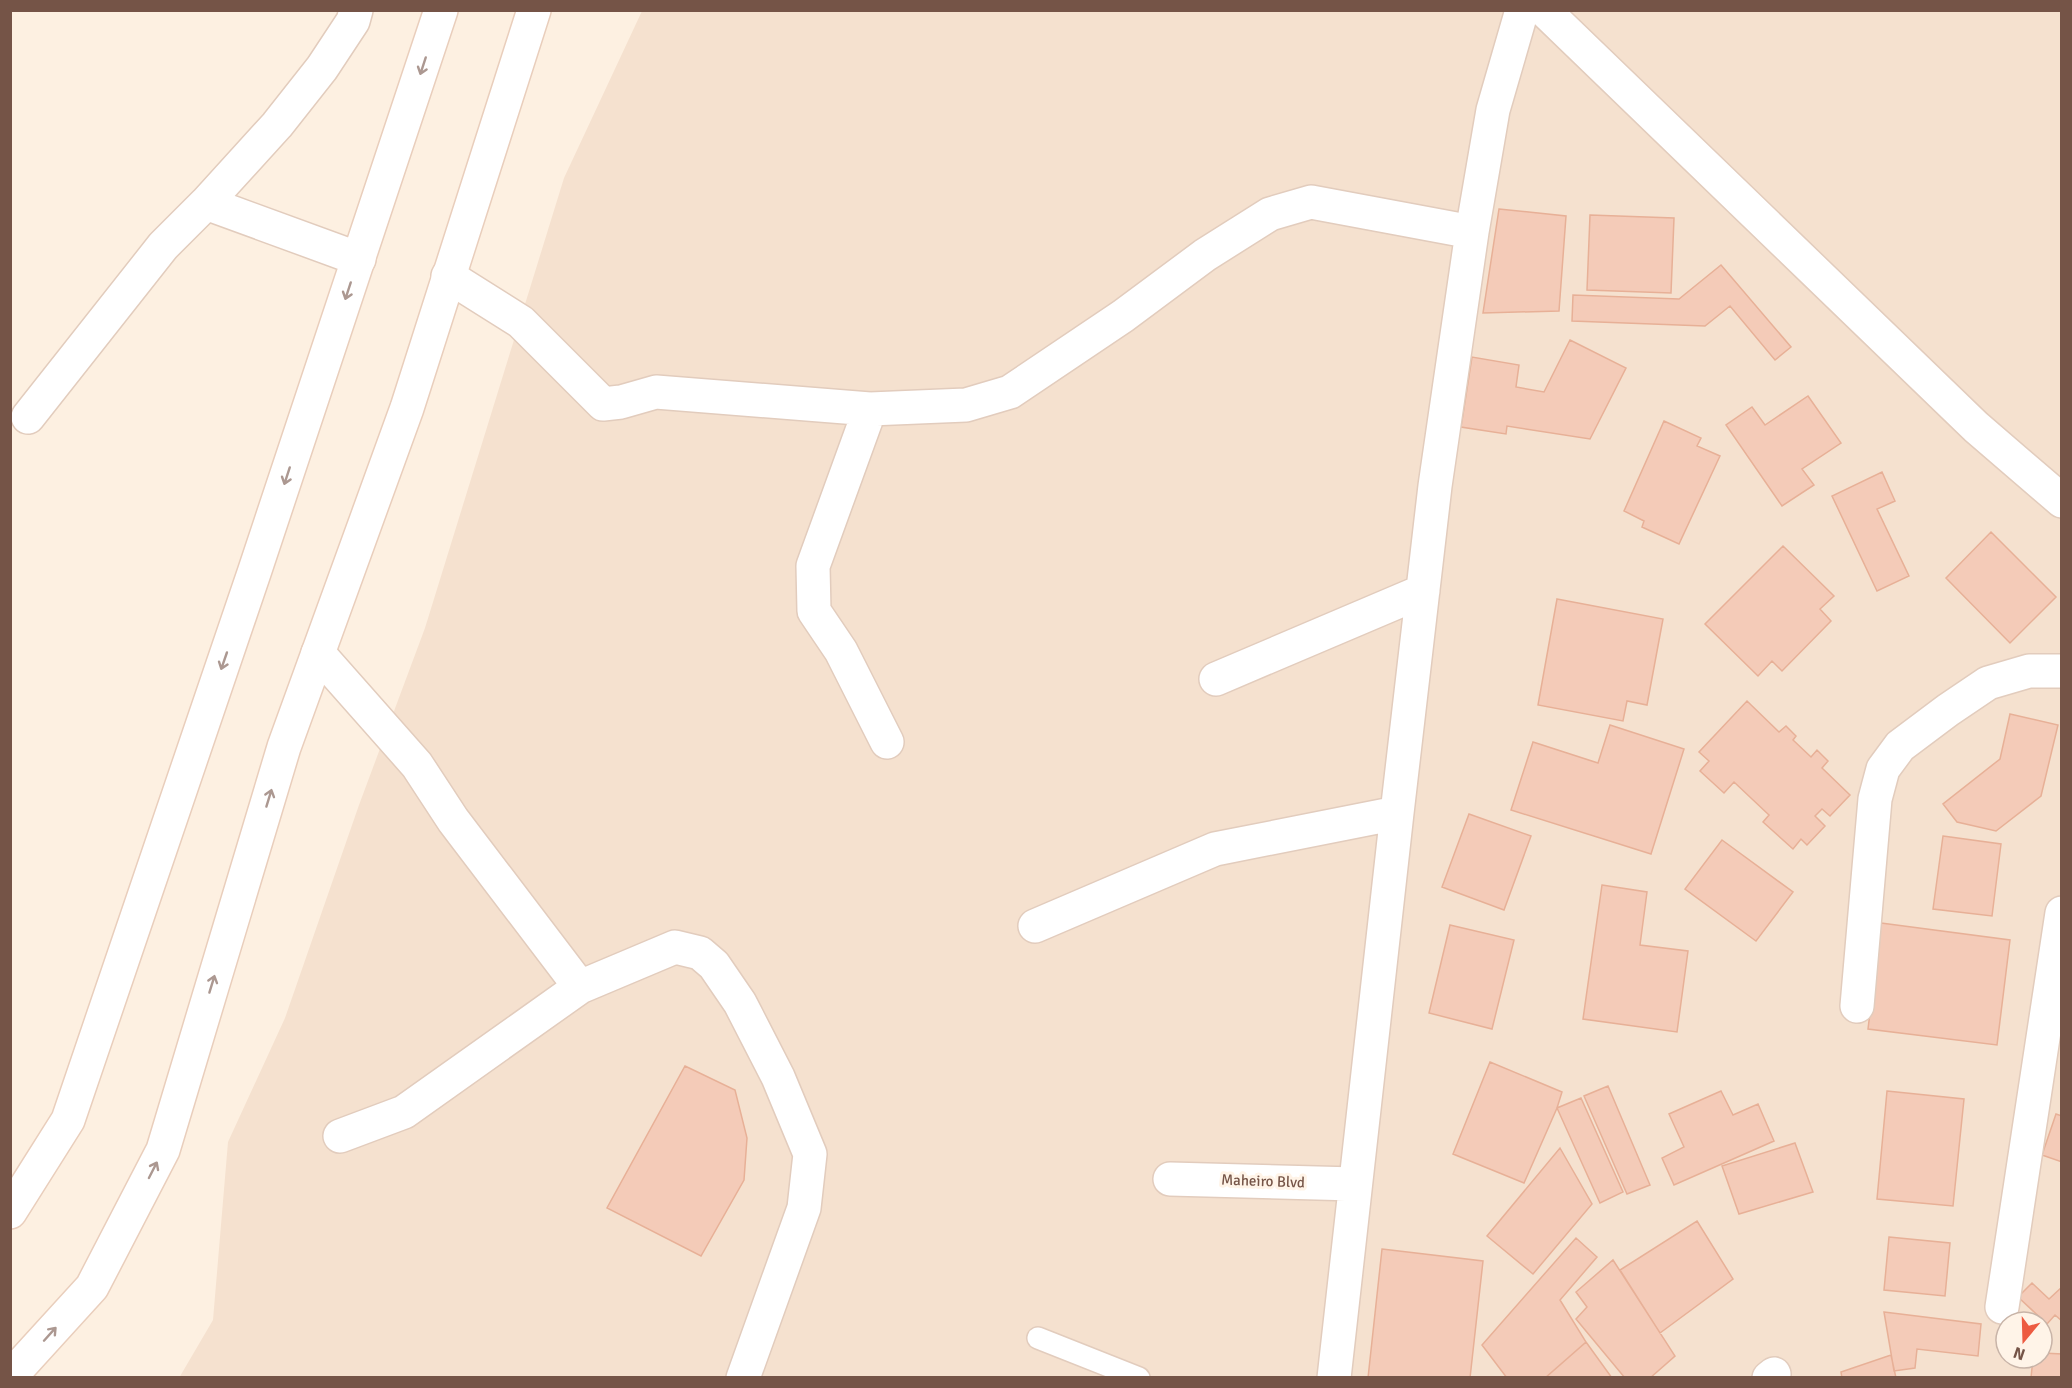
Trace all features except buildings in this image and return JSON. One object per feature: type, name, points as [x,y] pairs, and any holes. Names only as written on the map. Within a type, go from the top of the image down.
[{"type":"street","points":[[28,417],[163,246],[206,203],[277,125],[322,68],[353,21],[356,10]]},
{"type":"street","points":[[10,1212],[68,1120],[441,10]]},
{"type":"street","points":[[10,1377],[92,1287],[163,1150],[284,747],[407,408],[534,10]]},
{"type":"street","points":[[1334,1377],[1436,486],[1472,232],[1493,110],[1522,10]]},
{"type":"street","points":[[1544,10],[1976,427],[2061,501]]},
{"type":"street","points":[[448,276],[521,322],[603,404],[621,402],[656,392],[870,409],[966,405],[1010,392],[1123,316],[1205,255],[1270,214],[1311,202],[1472,232]]},
{"type":"street","points":[[206,203],[359,259]]},
{"type":"street","points":[[870,409],[813,567],[814,611],[842,651],[887,742]]},
{"type":"street","points":[[1216,679],[1423,591]]},
{"type":"street","points":[[318,653],[417,765],[453,820],[580,987]]},
{"type":"street","points":[[1857,1006],[1875,799],[1883,769],[1900,746],[1988,683],[2030,671],[2061,671]]},
{"type":"street","points":[[1035,926],[1215,849],[1397,813]]},
{"type":"street","points":[[2002,1307],[2061,913]]},
{"type":"street","points":[[340,1136],[404,1112],[580,987],[675,947],[700,953],[714,965],[740,1003],[778,1077],[810,1154],[804,1208],[743,1377]]},
{"type":"street","name":"Maheiro Blvd","points":[[1170,1179],[1355,1184]]},
{"type":"lane","points":[[1038,1338],[1139,1377]]},
{"type":"shaded area","points":[[642,11],[2061,11],[2061,1377],[179,1378],[213,1320],[228,1142],[285,1018],[359,805],[425,628],[564,178]]}]
